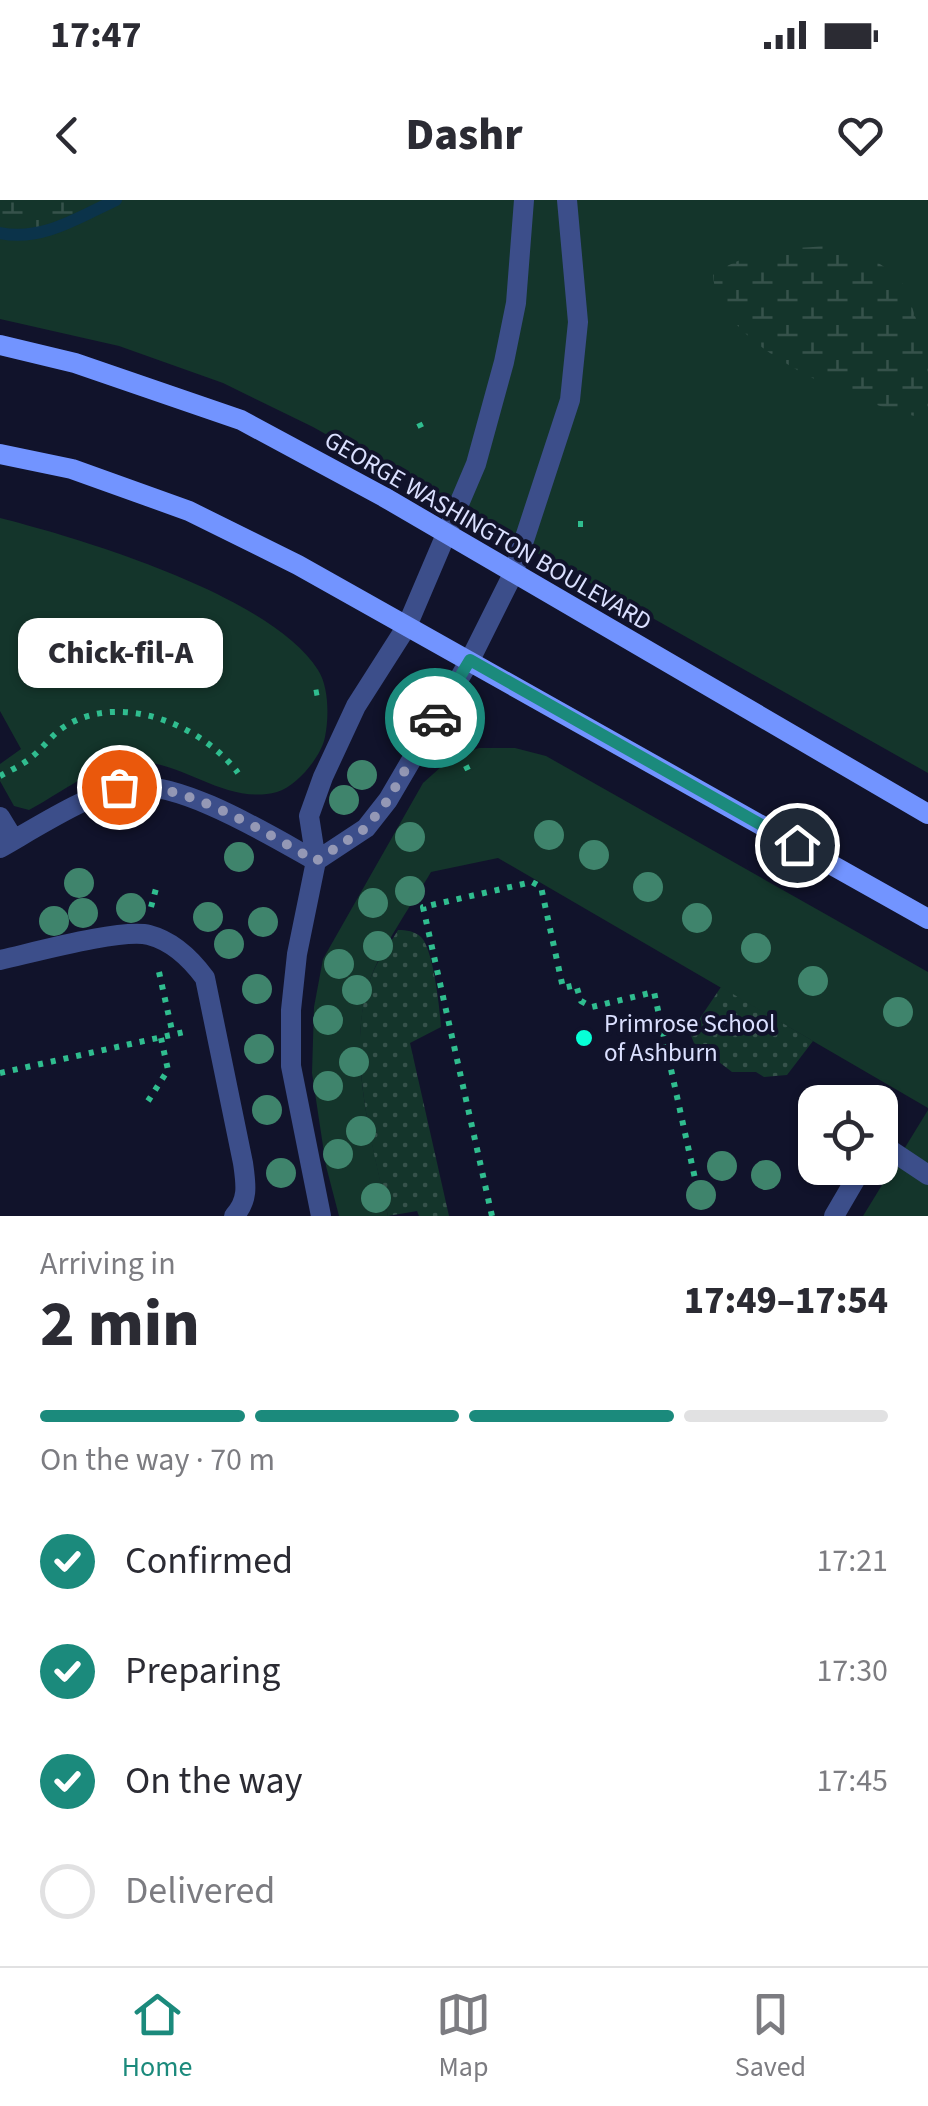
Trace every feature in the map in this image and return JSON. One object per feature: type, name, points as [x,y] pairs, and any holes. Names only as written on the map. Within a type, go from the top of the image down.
[{"type":"street","points":[[321,1216],[291,1066],[297,954],[316,861],[309,816],[356,706],[407,626],[476,464],[516,302],[524,200]]},
{"type":"street","points":[[316,861],[366,828],[388,800],[470,660],[513,574],[570,400],[578,322],[567,200]]},
{"type":"street","name":"GEORGE WASHINGTON BOULEVARD","points":[[0,345],[75,363],[241,420],[447,534],[928,814]]},
{"type":"street","points":[[0,454],[72,468],[189,511],[298,565],[928,919]]},
{"type":"street","points":[[0,817],[7,844],[105,793],[137,784],[158,787],[245,821],[316,861]]},
{"type":"street","points":[[0,960],[146,934],[192,961],[204,978],[247,1186],[244,1203],[234,1216]]},
{"type":"street","points":[[898,1155],[928,1175]]},
{"type":"street","points":[[834,1216],[852,1185]]},
{"type":"path","points":[[419,422],[424,433]]},
{"type":"path","points":[[578,524],[588,524]]},
{"type":"path","points":[[314,693],[325,691]]},
{"type":"path","points":[[0,776],[34,756],[50,736],[70,723],[104,712],[144,716],[185,728],[223,752],[238,773]]},
{"type":"path","points":[[460,754],[468,770]]},
{"type":"path","points":[[492,1216],[423,907],[532,882],[541,887],[563,988],[576,985],[581,1000],[592,1007],[654,992],[696,1183]]},
{"type":"path","points":[[0,1073],[214,1025]]},
{"type":"path","points":[[148,1101],[168,1070],[161,1038]]},
{"type":"green space","points":[[0,200],[928,200],[928,773],[313,427],[223,383],[119,346],[0,319]]},
{"type":"green space","points":[[0,200],[116,200],[41,234],[0,239]]},
{"type":"green space","points":[[837,246],[860,251],[905,286],[928,355],[928,419],[868,402],[798,371],[739,327],[721,302],[713,275],[740,260],[806,247]]},
{"type":"green space","points":[[0,518],[78,540],[173,574],[261,618],[295,643],[318,670],[327,702],[325,737],[307,770],[285,789],[256,795],[216,786],[158,764],[116,763],[29,810],[14,806],[0,781],[0,764],[21,749],[0,711]]},
{"type":"green space","points":[[479,748],[515,748],[546,756],[928,972],[928,1108],[898,1091],[898,1085],[888,1085],[498,858],[431,872],[375,968],[363,1009],[361,1068],[388,1216],[339,1216],[326,1166],[312,1073],[314,1007],[323,959],[423,783],[451,758]]},
{"type":"green space","points":[[398,930],[421,937],[435,979],[441,1027],[410,1043],[449,1216],[419,1216],[417,1211],[388,1216],[369,1128],[361,1065],[363,1004],[374,971]]},
{"type":"green space","points":[[721,987],[813,1041],[787,1075],[764,1077],[756,1072],[732,1072],[694,1043],[690,1033]]},
{"type":"green space","points":[[928,1110],[928,1216],[863,1216],[882,1185],[898,1185],[898,1159]]},
{"type":"waterway","points":[[0,233],[45,231],[116,200]]},
{"type":"way so far","points":[[119,787],[158,787],[245,821],[316,861],[366,828],[388,800],[435,718]]},
{"type":"place","name":"Chick-fil-A","points":[[119,787]]},
{"type":"place","name":"Primrose School of Ashburn","points":[[584,1038]]},
{"type":"route","points":[[435,718],[470,660],[797,845]]}]
